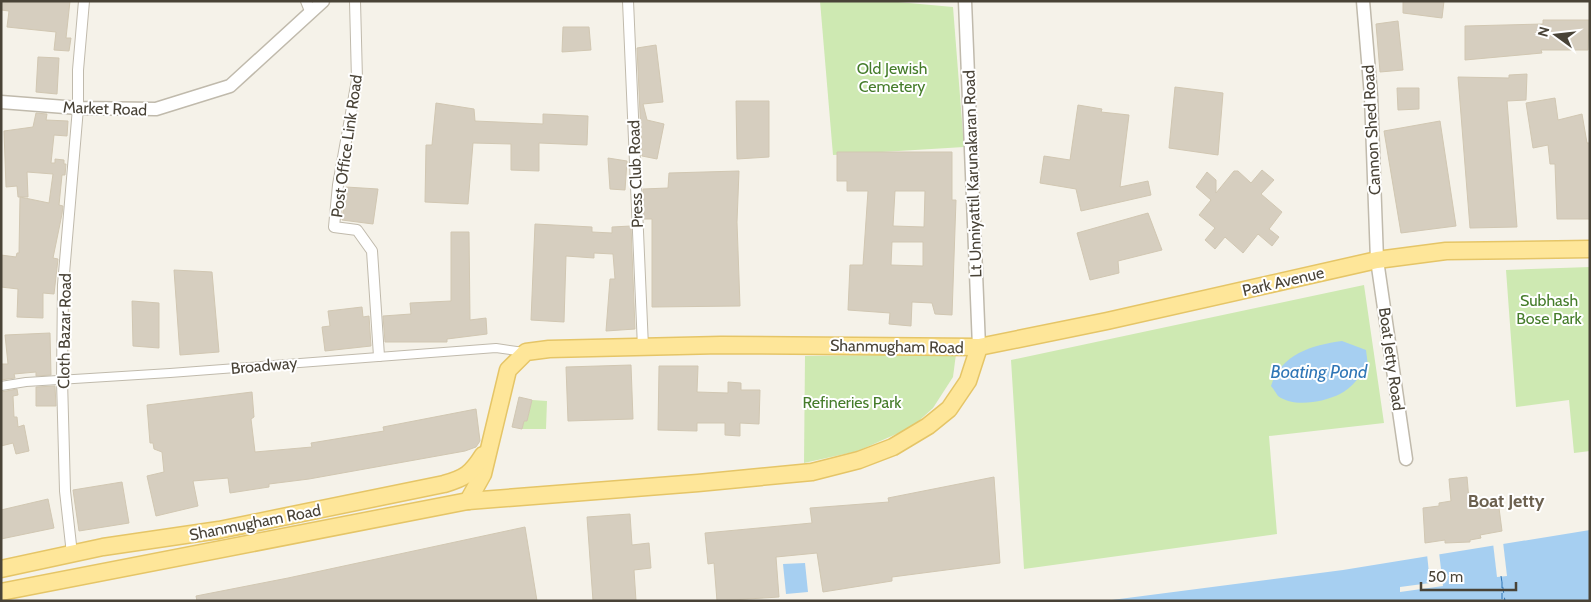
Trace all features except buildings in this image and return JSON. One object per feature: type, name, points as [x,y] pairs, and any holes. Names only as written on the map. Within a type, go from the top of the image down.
[{"type":"main road","name":"Park Avenue","points":[[980,347],[1106,321],[1377,260],[1446,251],[1590,249]]},
{"type":"main road","name":"Shanmugham Road","points":[[1,592],[468,501],[803,473],[860,460],[893,447],[928,426],[949,408],[968,381],[980,347],[855,345],[643,346],[526,352]]},
{"type":"main road","points":[[468,501],[483,474],[508,370],[526,352]]},
{"type":"main road","points":[[468,501],[464,478],[475,468],[490,442]]},
{"type":"main road","name":"Shanmugham Road","points":[[1,569],[104,547],[219,530],[464,478]]},
{"type":"main road","points":[[104,547],[107,570]]},
{"type":"street","name":"Cloth Bazar Road","points":[[72,554],[65,491],[62,380],[63,286],[78,108],[78,70],[84,1]]},
{"type":"street","name":"Market Road","points":[[1,102],[78,108],[156,109],[230,86],[308,6],[323,1]]},
{"type":"street","name":"Post Office Link Road","points":[[355,1],[357,80],[338,185],[334,227],[358,230],[372,251],[379,356]]},
{"type":"street","name":"Press Club Road","points":[[628,1],[643,346]]},
{"type":"street","name":"Lt Unniyattil Karunakaran Road","points":[[965,1],[980,347]]},
{"type":"street","name":"Cannon Shed Road","points":[[1363,1],[1371,96],[1377,260]]},
{"type":"street","name":"Boat Jetty Road","points":[[1377,260],[1406,459]]},
{"type":"street","name":"Broadway","points":[[1,386],[26,382],[496,348],[526,352]]},
{"type":"green space","name":"Old Jewish Cemetery","points":[[820,1],[887,1],[953,7],[964,147],[833,155]]},
{"type":"green space","name":"Subhash Bose Park","points":[[1590,267],[1590,451],[1574,453],[1569,400],[1516,407],[1506,270]]},
{"type":"green space","points":[[1364,285],[1384,423],[1269,436],[1277,534],[1024,569],[1011,360]]},
{"type":"green space","name":"Refineries Park","points":[[956,354],[953,377],[933,408],[912,427],[858,451],[804,463],[805,356]]},
{"type":"green space","points":[[532,400],[547,401],[546,429],[522,429],[524,421],[527,421]]},
{"type":"water","name":"Boating Pond","points":[[1342,341],[1366,350],[1368,366],[1355,382],[1340,394],[1318,401],[1292,402],[1278,396],[1271,386],[1282,366],[1290,359],[1299,353],[1320,345]]},
{"type":"water","points":[[1590,530],[1590,601],[1104,601],[1343,570]]},
{"type":"water","points":[[805,563],[808,592],[786,594],[783,564]]},
{"type":"pier","points":[[1503,542],[1507,576],[1497,577],[1493,543]]},
{"type":"pier","points":[[1439,552],[1443,586],[1400,592],[1400,587],[1430,583],[1427,554]]},
{"type":"ferry route","points":[[1501,576],[1505,601]]},
{"type":"ferry route","points":[[1502,582],[1502,601]]},
{"type":"district","name":"Boat Jetty","points":[[1506,501]]}]
